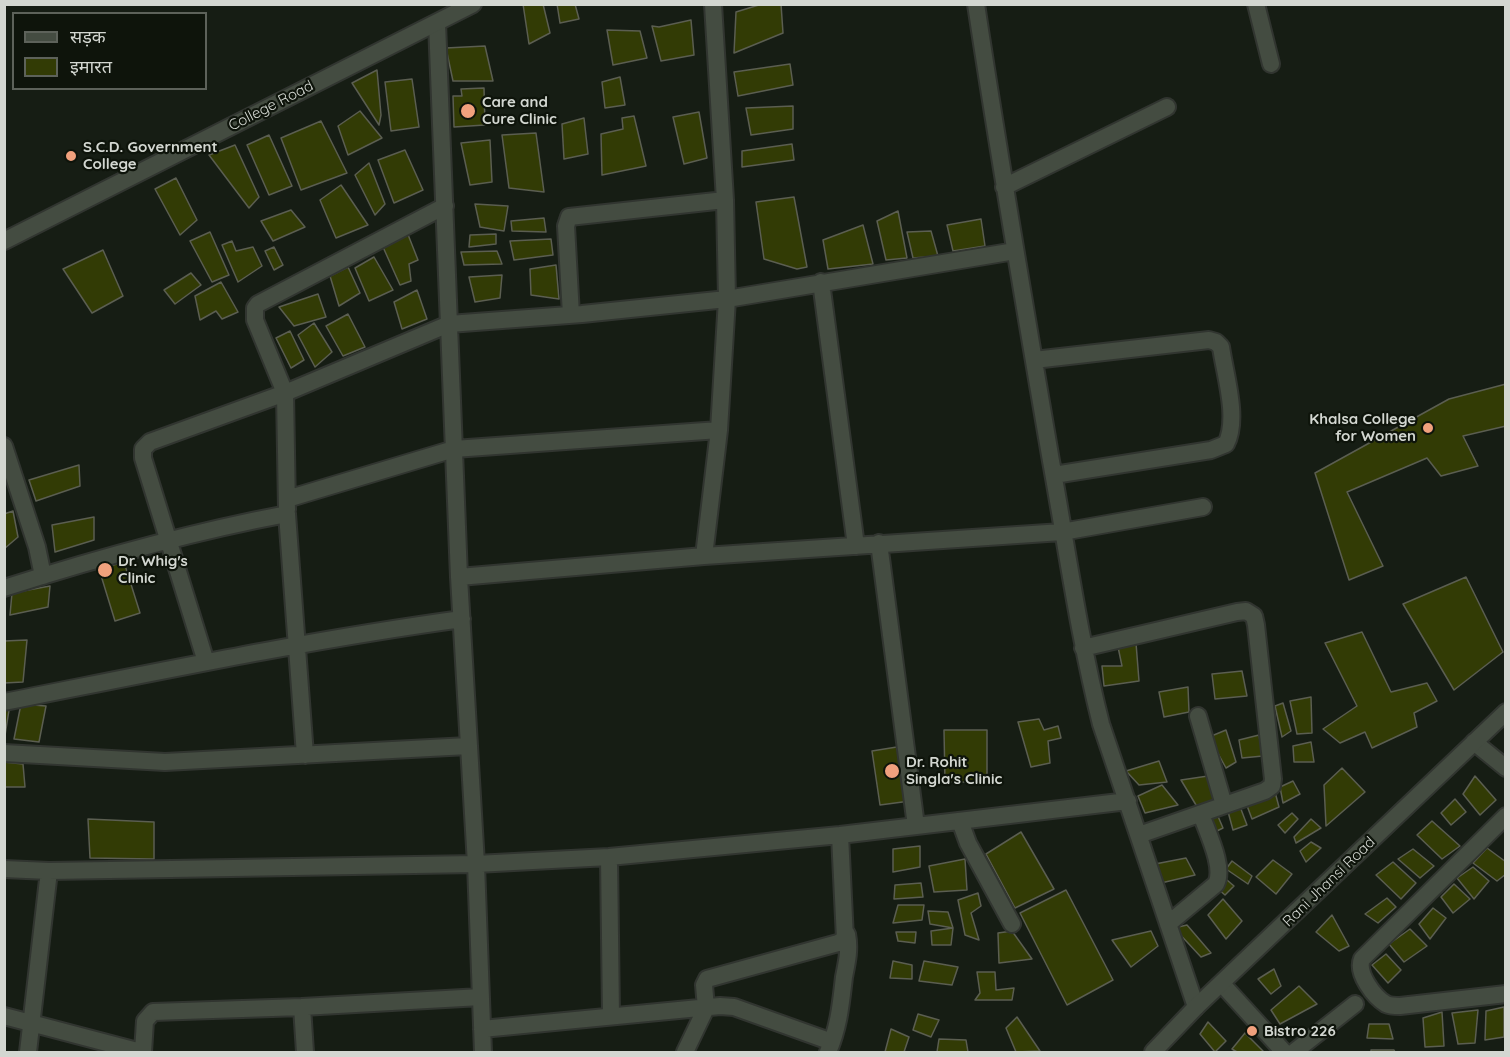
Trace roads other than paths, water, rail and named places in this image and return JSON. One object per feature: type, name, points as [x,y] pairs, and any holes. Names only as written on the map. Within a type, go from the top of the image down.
[{"type":"street","name":"College Road","points":[[4,241],[474,4]]},
{"type":"street","points":[[705,556],[719,430],[727,299],[725,200],[713,4]]},
{"type":"street","points":[[976,4],[1004,187],[1083,648],[1101,724],[1197,1007]]},
{"type":"street","points":[[1256,4],[1271,64]]},
{"type":"street","points":[[437,23],[459,577],[476,864],[483,1053]]},
{"type":"street","points":[[1004,187],[1167,107]]},
{"type":"street","points":[[571,315],[566,226],[569,217],[725,200]]},
{"type":"street","points":[[305,755],[287,506],[285,393],[255,320],[255,308],[258,304],[445,206]]},
{"type":"street","points":[[206,662],[142,458],[143,449],[150,442],[285,393],[449,324],[571,315],[727,299],[1015,251]]},
{"type":"street","points":[[821,282],[856,546]]},
{"type":"street","points":[[1034,360],[1209,340],[1221,347],[1232,420],[1226,444],[1200,452],[1054,475]]},
{"type":"street","points":[[4,588],[99,558],[287,506],[454,449],[719,430]]},
{"type":"street","points":[[4,446],[27,512],[43,576]]},
{"type":"street","points":[[459,577],[879,543],[1062,532],[1203,507]]},
{"type":"street","points":[[879,543],[916,826]]},
{"type":"street","points":[[1083,648],[1237,612],[1246,611],[1254,616],[1274,778],[1272,786],[1139,835]]},
{"type":"street","points":[[4,702],[297,645],[462,619]]},
{"type":"street","name":"Rani Jhansi Road","points":[[1153,1053],[1197,1007],[1506,712]]},
{"type":"street","points":[[1198,716],[1224,805]]},
{"type":"street","points":[[1474,742],[1506,768]]},
{"type":"street","points":[[4,753],[165,762],[468,746]]},
{"type":"street","points":[[4,869],[49,871],[476,864],[609,858],[840,836],[1128,801]]},
{"type":"street","points":[[1168,924],[1216,884],[1219,878],[1219,865],[1201,814]]},
{"type":"street","points":[[1506,816],[1360,963],[1361,971],[1371,989],[1385,1003],[1391,1005],[1400,1006],[1506,994]]},
{"type":"street","points":[[960,821],[968,843],[1011,924]]},
{"type":"street","points":[[482,1029],[720,1006],[734,1007],[830,1047],[838,1026],[848,953],[840,836]]},
{"type":"street","points":[[609,858],[611,1016]]},
{"type":"street","points":[[28,1053],[49,871]]},
{"type":"street","points":[[685,1053],[706,1008],[705,985],[711,977],[838,943],[845,939],[846,934]]},
{"type":"street","points":[[1222,984],[1284,1053]]},
{"type":"street","points":[[4,1016],[142,1053],[145,1021],[153,1012],[302,1007],[481,997]]},
{"type":"street","points":[[1294,1053],[1355,1004]]},
{"type":"street","points":[[302,1007],[305,1053]]},
{"type":"place","name":"Care and Cure Clinic","points":[[468,111]]},
{"type":"place","name":"S.C.D. Government College","points":[[71,156]]},
{"type":"place","name":"Khalsa College for Women","points":[[1428,428]]},
{"type":"place","name":"Dr. Whig's Clinic","points":[[105,570]]},
{"type":"place","name":"Dr. Rohit Singla's Clinic","points":[[892,771]]},
{"type":"place","name":"Bistro 226","points":[[1252,1031]]}]
